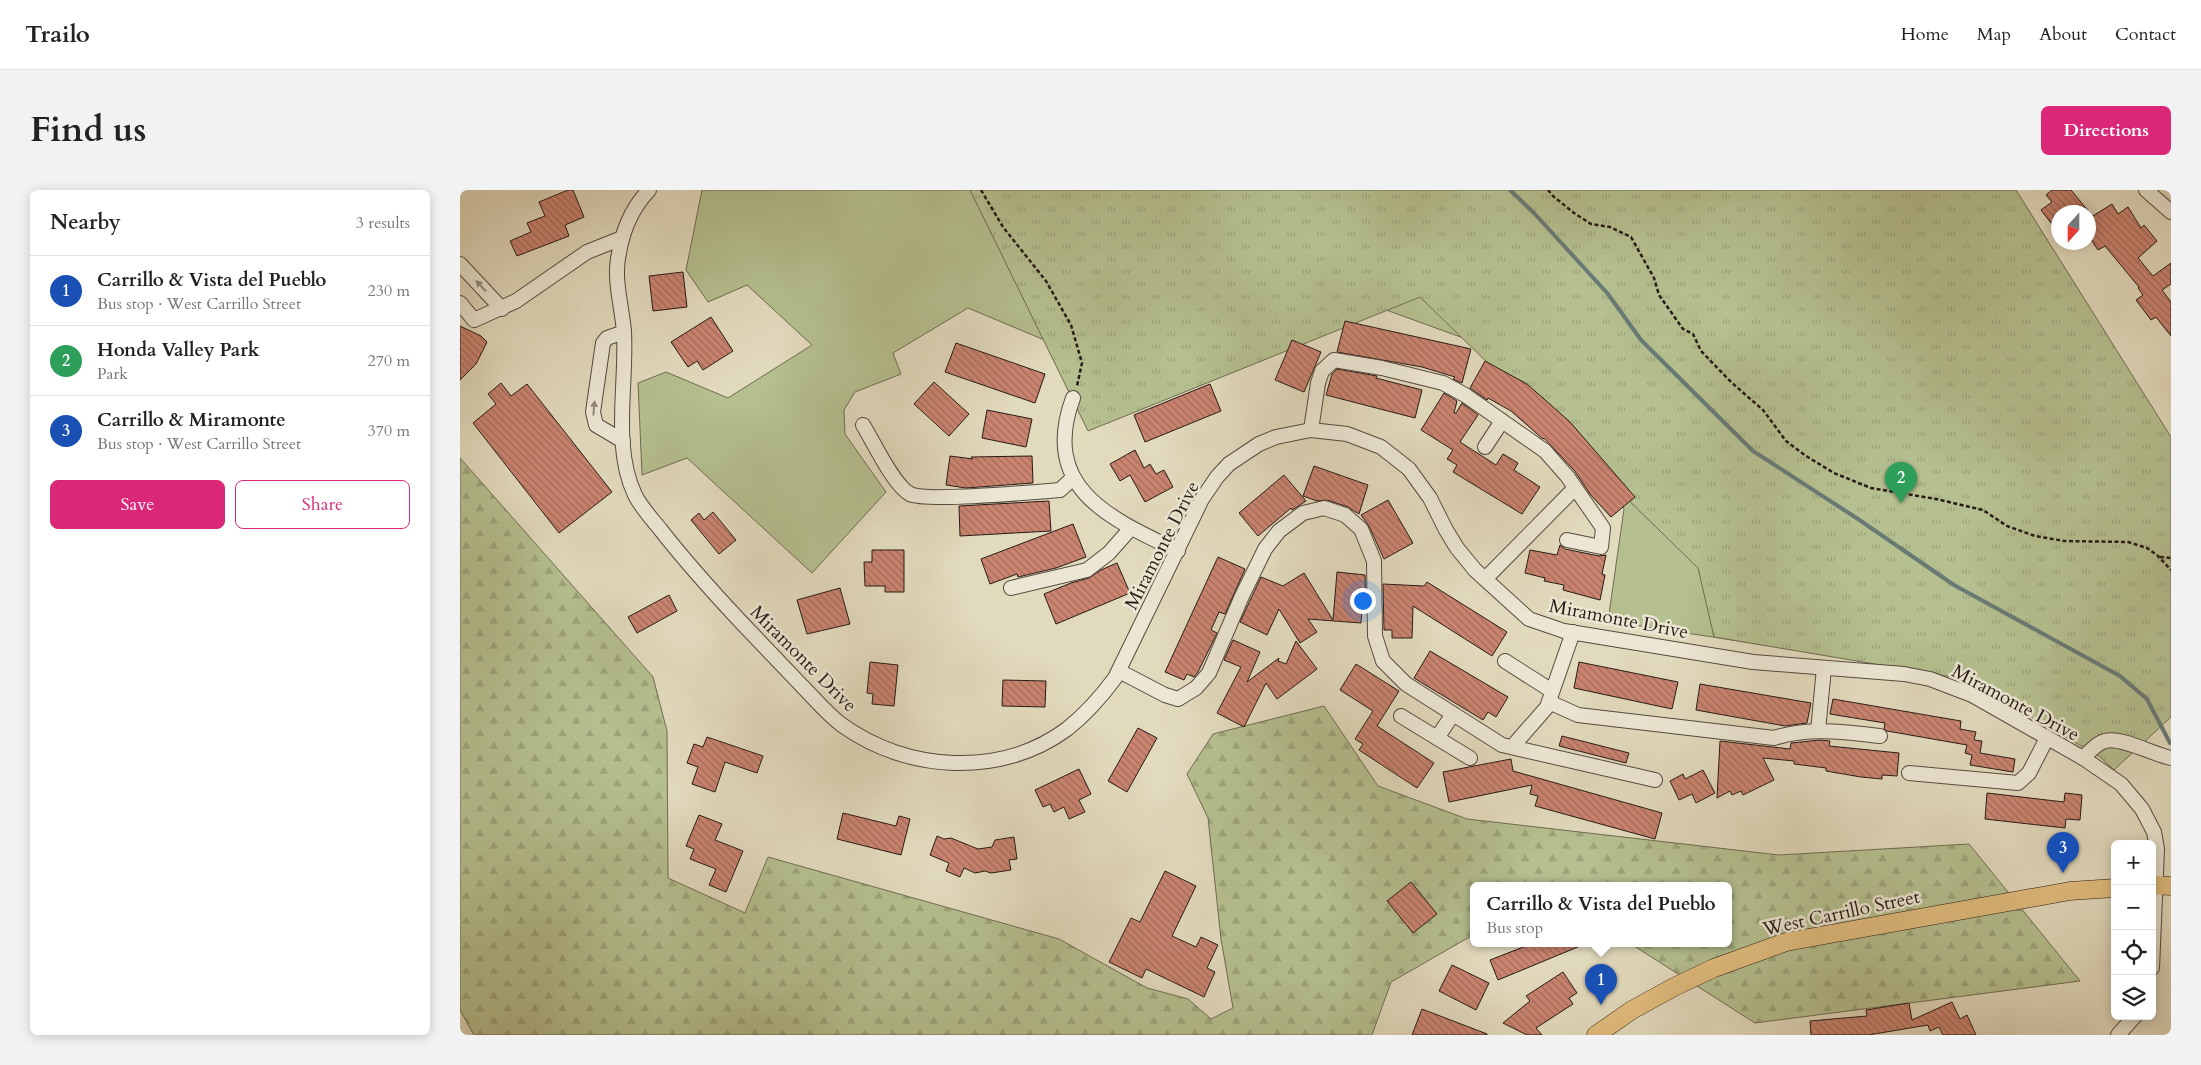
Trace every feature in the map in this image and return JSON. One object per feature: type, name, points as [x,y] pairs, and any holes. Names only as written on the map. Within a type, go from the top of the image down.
[{"type":"main road","name":"West Carrillo Street","points":[[1596,1035],[1632,1010],[1674,986],[1722,965],[1786,942],[2052,894],[2111,888]]},
{"type":"street","points":[[2146,190],[2171,212]]},
{"type":"street","name":"Miramonte Drive","points":[[648,191],[632,213],[622,238],[617,272],[624,332],[624,465],[635,496],[695,571],[826,711],[863,739],[887,750],[919,760],[960,764],[999,759],[1024,751],[1065,730],[1100,699],[1119,671],[1202,499],[1217,477],[1229,464],[1244,453],[1276,437],[1312,430],[1329,430],[1356,436],[1381,447],[1396,457],[1421,482],[1457,548],[1485,579],[1529,619],[1573,632],[1753,662],[1904,674],[1938,682],[1972,695],[2083,758],[2120,784],[2142,809],[2154,832],[2158,850],[2160,885],[2156,930]]},
{"type":"street","points":[[460,304],[474,320],[502,309],[588,252],[622,238]]},
{"type":"street","points":[[460,264],[502,309]]},
{"type":"street","points":[[623,441],[596,425],[593,412],[603,343],[607,338],[624,332]]},
{"type":"street","points":[[1312,430],[1318,383],[1322,370],[1334,360],[1382,368],[1443,383],[1545,450],[1603,528],[1601,547],[1567,540]]},
{"type":"street","points":[[1073,398],[1066,418],[1064,442],[1067,461],[1073,478],[1095,502],[1131,528],[1178,551]]},
{"type":"street","points":[[1486,447],[1502,421]]},
{"type":"street","points":[[863,425],[896,481],[911,495],[938,497],[1060,490],[1073,478]]},
{"type":"street","points":[[1485,579],[1575,488]]},
{"type":"street","points":[[1119,671],[1165,695],[1178,699],[1196,688],[1209,672],[1265,549],[1279,531],[1303,514],[1324,508],[1345,515],[1361,529],[1374,560],[1375,636],[1383,661],[1406,684],[1502,744],[1655,780]]},
{"type":"street","points":[[1011,588],[1087,570],[1109,553],[1131,528]]},
{"type":"street","points":[[1512,747],[1547,707],[1573,632]]},
{"type":"street","points":[[1505,661],[1578,715],[1774,738],[1792,732],[1831,731],[1880,736]]},
{"type":"street","points":[[1818,732],[1824,668]]},
{"type":"street","points":[[1438,738],[1453,714]]},
{"type":"street","points":[[1401,716],[1470,758]]},
{"type":"street","points":[[1909,772],[2018,783],[2029,773],[2047,738]]},
{"type":"street","points":[[2083,758],[2091,749],[2106,740],[2171,758]]},
{"type":"street","points":[[2118,1035],[2131,1020]]},
{"type":"path","points":[[981,190],[1003,227],[1046,281],[1071,325],[1082,363],[1073,398]]},
{"type":"path","points":[[1548,190],[1560,202],[1591,224],[1610,227],[1631,237],[1654,278],[1659,295],[1683,329],[1693,334],[1701,351],[1731,382],[1763,410],[1786,441],[1806,456],[1834,473],[1871,488],[1936,498],[1984,510],[2007,526],[2035,536],[2064,540],[2128,542],[2147,548],[2158,556],[2171,570]]},
{"type":"path","points":[[2158,556],[2171,558]]},
{"type":"green space","points":[[702,190],[1553,190],[2079,736],[1964,679],[1915,668],[1608,621],[1624,509],[1592,434],[1491,348],[1342,294],[1147,383],[968,308],[893,353],[901,374],[855,392],[844,410],[845,434],[886,492],[812,573],[687,458],[642,475],[638,383],[666,372],[728,398],[812,345],[747,285],[708,302],[686,270]]},
{"type":"green space","points":[[970,190],[2016,190],[2051,246],[2051,250],[2054,250],[2171,437],[2171,717],[2114,770],[2099,756],[1964,679],[1714,637],[1698,568],[1420,297],[1088,431]]},
{"type":"green space","points":[[460,458],[653,677],[667,731],[668,878],[745,913],[768,857],[1059,939],[1147,988],[1188,999],[1211,1019],[1233,1008],[1221,939],[1208,818],[1187,774],[1213,734],[1324,706],[1378,786],[1467,819],[1779,855],[1969,844],[2080,981],[1755,1023],[1636,947],[1732,947],[1732,882],[1470,882],[1470,937],[1391,982],[1372,1035],[474,1035],[460,1010]]},
{"type":"building","points":[[568,190],[573,190],[584,217],[565,225],[569,236],[517,256],[510,241],[531,232],[527,223],[545,216],[539,202]]},
{"type":"building","points":[[2052,190],[2071,190],[2083,205],[2051,205],[2051,223],[2041,210],[2052,202],[2046,195]]},
{"type":"building","points":[[2112,204],[2118,214],[2128,207],[2141,228],[2144,225],[2157,241],[2138,258],[2153,276],[2171,263],[2171,284],[2162,290],[2171,302],[2171,336],[2156,317],[2151,320],[2136,300],[2143,295],[2139,287],[2105,246],[2098,250],[2096,247],[2096,214]]},
{"type":"building","points":[[683,272],[687,307],[653,311],[649,276]]},
{"type":"building","points":[[711,317],[733,351],[703,370],[697,361],[688,367],[671,342]]},
{"type":"building","points":[[1345,321],[1471,349],[1462,383],[1453,379],[1455,377],[1422,367],[1337,352]]},
{"type":"building","points":[[460,326],[481,336],[487,342],[476,364],[460,380]]},
{"type":"building","points":[[1292,340],[1321,352],[1304,392],[1275,380]]},
{"type":"building","points":[[956,343],[1045,374],[1035,403],[945,372]]},
{"type":"building","points":[[1485,361],[1527,384],[1570,422],[1635,497],[1611,517],[1590,494],[1574,470],[1544,438],[1511,411],[1488,398],[1487,400],[1470,388]]},
{"type":"building","points":[[1337,369],[1377,376],[1376,378],[1422,390],[1415,418],[1326,395],[1332,374]]},
{"type":"building","points":[[934,382],[969,414],[949,436],[914,404]]},
{"type":"building","points":[[501,383],[511,396],[527,384],[612,492],[559,533],[473,423],[496,404],[488,394]]},
{"type":"building","points":[[1210,384],[1221,411],[1145,442],[1134,415]]},
{"type":"building","points":[[1444,393],[1457,401],[1454,413],[1456,413],[1462,403],[1478,415],[1460,442],[1496,465],[1503,454],[1518,463],[1514,470],[1540,487],[1522,514],[1453,472],[1457,465],[1447,459],[1453,450],[1421,430]]},
{"type":"building","points":[[987,410],[1032,419],[1026,447],[982,438]]},
{"type":"building","points":[[1135,450],[1144,468],[1150,464],[1156,474],[1164,470],[1173,487],[1145,502],[1130,475],[1120,481],[1110,464]]},
{"type":"building","points":[[950,456],[973,459],[971,457],[1032,456],[1033,483],[966,488],[946,485]]},
{"type":"building","points":[[1314,466],[1368,485],[1359,514],[1348,507],[1327,500],[1317,501],[1303,496]]},
{"type":"building","points":[[1284,475],[1306,501],[1292,510],[1291,508],[1258,536],[1239,513]]},
{"type":"building","points":[[1388,500],[1413,543],[1384,559],[1369,526],[1361,515]]},
{"type":"building","points":[[1049,501],[1051,531],[960,536],[959,506]]},
{"type":"building","points":[[713,512],[736,540],[719,554],[691,520],[699,513],[704,520]]},
{"type":"building","points":[[1073,524],[1086,557],[1056,568],[1018,577],[1017,574],[990,584],[981,559]]},
{"type":"building","points":[[1560,545],[1565,549],[1599,556],[1606,555],[1602,574],[1605,575],[1600,600],[1563,590],[1564,585],[1544,581],[1545,578],[1525,573],[1530,550],[1557,555]]},
{"type":"building","points":[[872,550],[904,550],[904,592],[885,592],[885,586],[865,586],[864,562],[872,562]]},
{"type":"building","points":[[1218,557],[1245,569],[1225,614],[1219,612],[1211,630],[1217,633],[1198,672],[1194,677],[1187,674],[1184,680],[1165,672]]},
{"type":"building","points":[[1117,563],[1130,593],[1056,624],[1044,594],[1089,578]]},
{"type":"building","points":[[1337,572],[1365,575],[1366,608],[1362,608],[1361,623],[1308,619],[1317,632],[1300,643],[1279,609],[1267,635],[1240,622],[1261,577],[1283,586],[1304,573],[1333,620]]},
{"type":"building","points":[[1427,582],[1507,632],[1492,656],[1413,606],[1412,638],[1392,638],[1392,630],[1384,630],[1383,584],[1424,586]]},
{"type":"building","points":[[840,588],[850,624],[807,634],[797,600]]},
{"type":"building","points":[[669,595],[677,611],[637,633],[628,617]]},
{"type":"building","points":[[1233,640],[1260,652],[1247,682],[1279,658],[1278,661],[1286,664],[1296,641],[1317,669],[1277,699],[1266,683],[1244,727],[1217,713],[1241,667],[1224,660]]},
{"type":"building","points":[[1430,651],[1508,697],[1496,717],[1488,712],[1483,720],[1414,678]]},
{"type":"building","points":[[870,662],[898,665],[894,706],[872,704],[873,694],[867,693]]},
{"type":"building","points":[[1579,662],[1678,682],[1672,709],[1574,688]]},
{"type":"building","points":[[1356,664],[1399,691],[1377,726],[1434,763],[1417,788],[1359,750],[1363,744],[1355,739],[1373,711],[1340,690]]},
{"type":"building","points":[[1003,680],[1046,681],[1045,707],[1002,706]]},
{"type":"building","points":[[1700,684],[1811,703],[1807,723],[1785,726],[1696,710]]},
{"type":"building","points":[[1833,699],[1961,721],[1960,729],[1976,732],[1974,740],[1982,741],[1980,753],[2015,759],[2013,772],[1970,765],[1972,755],[1965,753],[1967,745],[1887,731],[1884,729],[1885,723],[1830,714]]},
{"type":"building","points":[[1138,728],[1157,738],[1127,792],[1108,781]]},
{"type":"building","points":[[1562,736],[1629,753],[1626,763],[1559,746]]},
{"type":"building","points":[[707,737],[763,756],[757,773],[725,762],[715,792],[692,784],[698,767],[687,763],[694,744],[703,747]]},
{"type":"building","points":[[1820,740],[1830,741],[1829,746],[1899,753],[1897,776],[1882,775],[1882,779],[1861,777],[1826,771],[1826,768],[1794,764],[1794,761],[1763,758],[1774,780],[1743,795],[1741,791],[1732,795],[1730,791],[1717,798],[1720,741],[1790,749],[1791,743]]},
{"type":"building","points":[[1511,759],[1513,771],[1662,813],[1655,839],[1535,806],[1538,796],[1530,794],[1532,785],[1449,802],[1443,772]]},
{"type":"building","points":[[1079,769],[1091,794],[1079,800],[1085,812],[1069,819],[1064,807],[1054,812],[1050,804],[1043,807],[1035,790]]},
{"type":"building","points":[[1703,770],[1715,793],[1696,803],[1692,794],[1679,800],[1670,781],[1683,774],[1685,779]]},
{"type":"building","points":[[1987,793],[2064,802],[2065,793],[2082,795],[2080,820],[2066,819],[2065,828],[1985,819]]},
{"type":"building","points":[[843,813],[896,826],[899,816],[910,819],[901,855],[837,839]]},
{"type":"building","points":[[699,815],[722,824],[715,840],[743,851],[726,892],[709,885],[716,869],[690,859],[694,849],[686,846]]},
{"type":"building","points":[[937,836],[944,839],[951,838],[978,849],[992,847],[995,840],[1014,837],[1017,859],[1009,860],[1011,870],[975,873],[964,868],[960,877],[946,871],[949,863],[930,855]]},
{"type":"building","points":[[1165,871],[1196,886],[1172,936],[1196,947],[1201,937],[1218,945],[1207,968],[1215,972],[1204,997],[1146,969],[1142,978],[1109,962],[1131,918],[1140,922]]},
{"type":"building","points":[[1411,882],[1437,914],[1413,933],[1387,901]]},
{"type":"building","points":[[1523,947],[1578,947],[1498,980],[1490,960]]},
{"type":"building","points":[[1452,965],[1489,983],[1476,1010],[1439,991]]},
{"type":"building","points":[[1563,972],[1577,993],[1569,998],[1573,1004],[1536,1028],[1542,1035],[1527,1035],[1503,1023],[1530,1001],[1526,996]]},
{"type":"building","points":[[1952,1002],[1960,1019],[1967,1015],[1976,1035],[1943,1035],[1939,1027],[1930,1031],[1928,1025],[1868,1035],[1811,1035],[1810,1021],[1867,1016],[1866,1010],[1909,1003],[1912,1020]]},
{"type":"building","points":[[1422,1009],[1487,1034],[1487,1035],[1412,1035]]},
{"type":"waterway","points":[[1510,190],[1534,213],[1608,294],[1641,340],[1753,451],[1858,519],[1954,585],[2120,676],[2147,699],[2170,743]]},
{"type":"place","name":"Honda Valley Park","points":[[1901,503]]},
{"type":"place","name":"Carrillo & Miramonte","points":[[2063,873]]},
{"type":"place","name":"Carrillo & Vista del Pueblo","points":[[1601,1005]]}]
